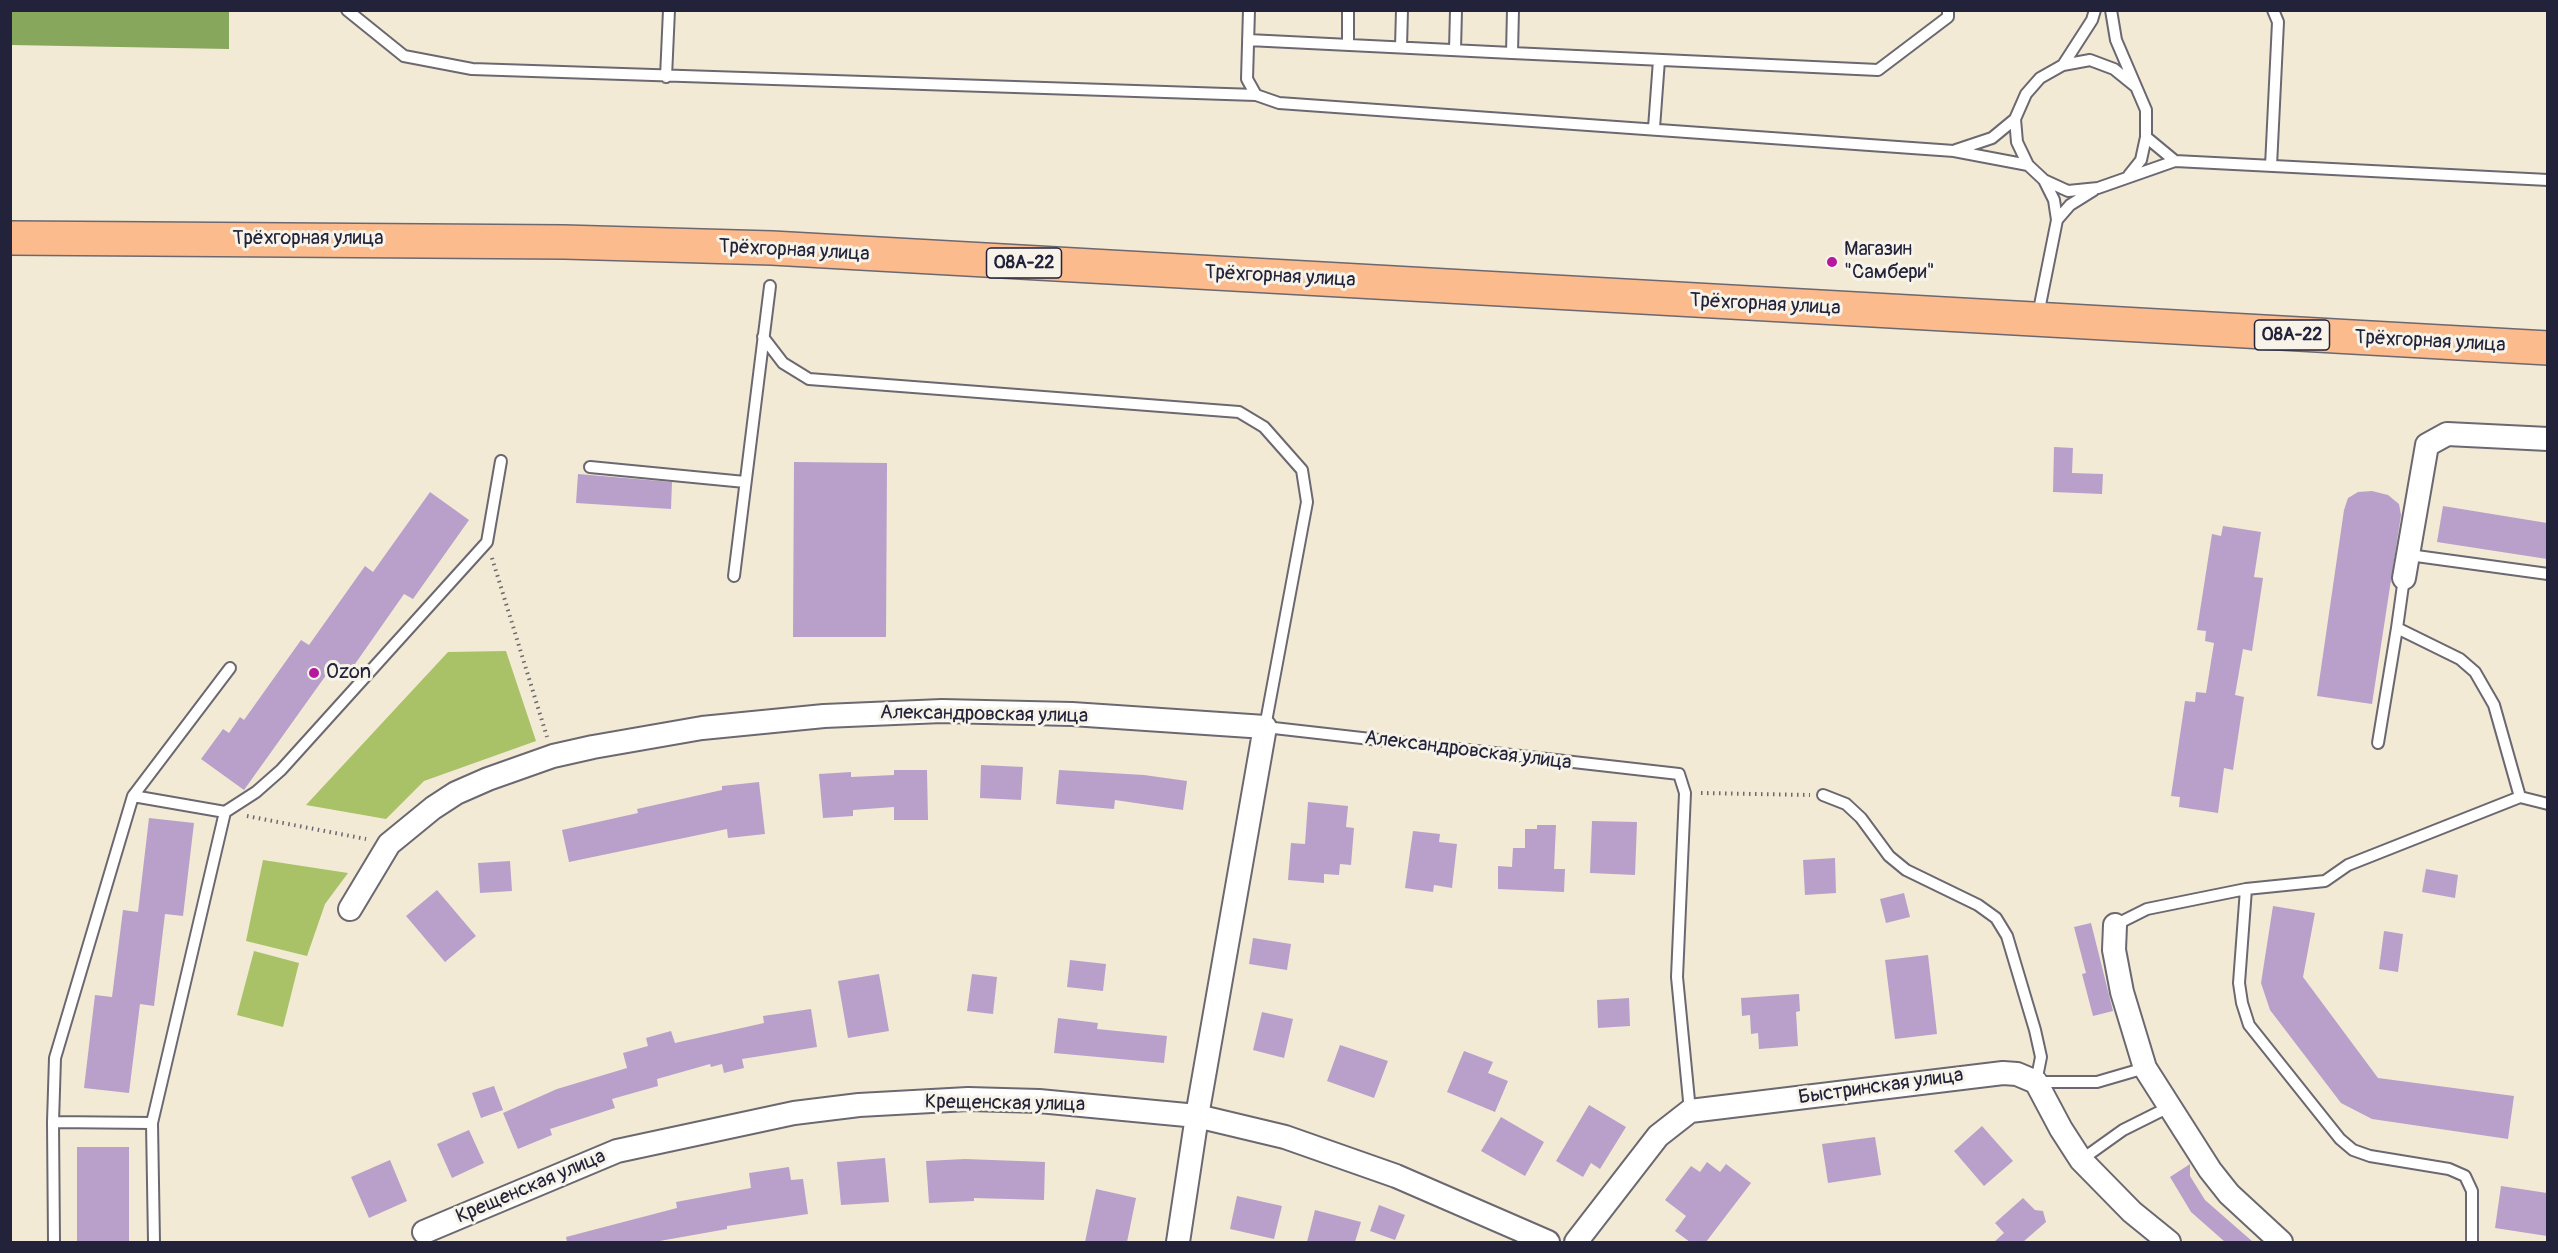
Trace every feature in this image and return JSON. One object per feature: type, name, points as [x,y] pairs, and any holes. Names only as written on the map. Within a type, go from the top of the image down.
[{"type":"highway","name":"Трёхгорная улица","points":[[10,238],[564,242],[772,248],[2547,348]]},
{"type":"street","points":[[2404,578],[2427,446],[2447,434],[2547,438]]},
{"type":"street","name":"Александровская улица","points":[[350,909],[389,844],[416,820],[456,793],[553,756],[702,728],[824,716],[906,712],[1072,714],[1265,728]]},
{"type":"street","points":[[1178,1242],[1197,1116],[1265,728]]},
{"type":"street","points":[[2115,925],[2114,950],[2122,992],[2145,1068],[2229,1194],[2281,1242]]},
{"type":"street","name":"Быстринская улица","points":[[1690,1111],[1986,1073],[2018,1074],[2036,1082]]},
{"type":"street","points":[[2036,1082],[2061,1129],[2081,1160],[2132,1212],[2169,1242]]},
{"type":"street","name":"Крещенская улица","points":[[424,1232],[617,1151],[794,1113],[859,1105],[968,1099],[1039,1101],[1197,1116],[1285,1137],[1396,1176],[1548,1242]]},
{"type":"street","points":[[1576,1242],[1658,1136],[1690,1111]]},
{"type":"lane","points":[[347,10],[404,56],[472,69],[1256,95],[1279,104],[1654,128],[1954,151],[2028,165]]},
{"type":"lane","points":[[666,77],[669,10]]},
{"type":"lane","points":[[1249,10],[1247,79],[1256,95]]},
{"type":"lane","points":[[1348,10],[1348,45]]},
{"type":"lane","points":[[1401,47],[1402,10]]},
{"type":"lane","points":[[1455,50],[1456,10]]},
{"type":"lane","points":[[1512,53],[1513,10]]},
{"type":"lane","points":[[2063,65],[2092,20],[2095,10]]},
{"type":"lane","points":[[2111,10],[2116,39],[2146,110],[2146,137],[2141,160],[2125,180]]},
{"type":"lane","points":[[2271,166],[2278,22],[2273,10]]},
{"type":"lane","points":[[1248,40],[1878,70],[1950,12]]},
{"type":"lane","points":[[1654,128],[1659,60]]},
{"type":"lane","points":[[2135,86],[2114,69],[2090,60],[2063,65],[2040,78],[2026,94],[2015,119],[2016,142],[2028,165],[2044,180],[2067,191],[2098,188],[2125,180],[2148,168],[2175,161],[2547,180]]},
{"type":"lane","points":[[1954,151],[1992,138],[2015,119]]},
{"type":"lane","points":[[2146,137],[2175,161]]},
{"type":"lane","points":[[2037,321],[2057,220],[2054,200],[2044,180]]},
{"type":"lane","points":[[2057,220],[2070,205],[2098,188]]},
{"type":"lane","points":[[734,576],[770,286]]},
{"type":"lane","points":[[763,337],[783,363],[809,379],[1239,412],[1264,427],[1302,470],[1307,502],[1265,728]]},
{"type":"lane","points":[[133,796],[225,812],[256,792],[281,770],[487,542],[501,461]]},
{"type":"lane","points":[[590,467],[745,482]]},
{"type":"lane","points":[[2409,555],[2547,574]]},
{"type":"lane","points":[[2378,743],[2404,578]]},
{"type":"lane","points":[[2397,628],[2460,659],[2475,672],[2494,705],[2520,797]]},
{"type":"lane","points":[[54,1242],[55,1058],[133,796],[230,668]]},
{"type":"lane","name":"Александровская улица","points":[[1265,728],[1679,774],[1685,793]]},
{"type":"lane","points":[[1685,793],[1677,977],[1690,1111]]},
{"type":"lane","points":[[1823,795],[1846,804],[1861,818],[1889,856],[1906,870],[1978,905],[1996,918],[2007,936],[2042,1058],[2036,1082],[2097,1082],[2145,1068]]},
{"type":"lane","points":[[2115,925],[2147,909],[2246,889],[2325,881],[2348,865],[2520,797],[2547,804]]},
{"type":"lane","points":[[154,1242],[152,1123],[225,812]]},
{"type":"lane","points":[[2246,889],[2239,983],[2242,1003],[2249,1024],[2340,1139],[2353,1150],[2370,1156],[2449,1168],[2465,1176],[2472,1191],[2472,1242]]},
{"type":"lane","points":[[2081,1160],[2123,1130],[2169,1107]]},
{"type":"lane","points":[[53,1122],[152,1123]]},
{"type":"path","points":[[487,542],[553,756]]},
{"type":"path","points":[[1685,793],[1823,795]]},
{"type":"path","points":[[225,812],[389,844]]},
{"type":"green space","points":[[11,10],[229,11],[229,49],[11,45]]},
{"type":"green space","points":[[506,651],[536,741],[424,781],[386,819],[306,805],[448,652]]},
{"type":"green space","points":[[263,860],[348,873],[325,904],[307,956],[246,941]]},
{"type":"green space","points":[[254,951],[299,963],[283,1027],[237,1015]]},
{"type":"building","points":[[2054,447],[2073,448],[2072,473],[2103,474],[2102,494],[2053,492]]},
{"type":"building","points":[[794,462],[887,463],[886,637],[793,637]]},
{"type":"building","points":[[578,474],[672,482],[671,509],[576,503]]},
{"type":"building","points":[[2372,491],[2388,495],[2399,504],[2401,515],[2372,704],[2317,696],[2344,510],[2348,498],[2358,492]]},
{"type":"building","points":[[430,492],[469,520],[413,599],[404,594],[348,674],[334,664],[244,790],[201,759],[223,729],[229,733],[240,717],[244,720],[301,640],[309,645],[365,566],[373,572]]},
{"type":"building","points":[[2443,506],[2547,523],[2547,559],[2437,542]]},
{"type":"building","points":[[2223,526],[2261,532],[2254,577],[2263,578],[2252,651],[2243,649],[2235,695],[2244,697],[2233,770],[2224,768],[2218,813],[2179,807],[2180,797],[2171,796],[2185,701],[2195,702],[2196,692],[2206,693],[2214,643],[2205,641],[2206,631],[2197,630],[2212,534],[2221,536]]},
{"type":"building","points":[[981,765],[1023,767],[1021,800],[980,798]]},
{"type":"building","points":[[894,770],[927,770],[928,820],[894,820],[894,807],[853,810],[853,816],[823,818],[819,774],[851,772],[851,777],[894,775]]},
{"type":"building","points":[[1059,770],[1144,775],[1187,781],[1183,810],[1115,800],[1114,809],[1056,804]]},
{"type":"building","points":[[759,782],[765,834],[728,838],[727,829],[569,862],[562,830],[638,813],[637,809],[722,790],[722,786]]},
{"type":"building","points":[[1308,802],[1348,806],[1346,827],[1354,828],[1351,865],[1340,864],[1339,875],[1324,874],[1324,883],[1288,880],[1291,843],[1305,844]]},
{"type":"building","points":[[149,818],[194,823],[183,916],[165,914],[154,1006],[140,1004],[129,1093],[84,1088],[95,995],[112,997],[123,910],[138,912]]},
{"type":"building","points":[[1592,821],[1637,822],[1635,875],[1590,873]]},
{"type":"building","points":[[1537,825],[1556,825],[1554,869],[1565,869],[1564,892],[1498,889],[1498,866],[1512,867],[1513,848],[1525,848],[1525,829],[1537,829]]},
{"type":"building","points":[[1413,831],[1440,834],[1439,842],[1457,844],[1452,888],[1434,885],[1433,892],[1405,888]]},
{"type":"building","points":[[1835,858],[1836,893],[1805,895],[1803,860]]},
{"type":"building","points":[[510,861],[512,891],[480,893],[478,863]]},
{"type":"building","points":[[2426,869],[2458,875],[2455,898],[2422,892]]},
{"type":"building","points":[[437,890],[476,936],[445,962],[406,916]]},
{"type":"building","points":[[1904,893],[1910,917],[1886,923],[1880,899]]},
{"type":"building","points":[[2273,906],[2315,913],[2303,977],[2378,1078],[2514,1096],[2508,1139],[2372,1119],[2341,1103],[2270,1010],[2261,983]]},
{"type":"building","points":[[2091,923],[2113,1011],[2093,1016],[2082,974],[2086,973],[2074,927]]},
{"type":"building","points":[[2384,931],[2403,934],[2398,972],[2379,969]]},
{"type":"building","points":[[1253,938],[1291,944],[1287,970],[1249,964]]},
{"type":"building","points":[[1928,955],[1937,1034],[1895,1039],[1885,960]]},
{"type":"building","points":[[1070,960],[1106,964],[1103,991],[1067,987]]},
{"type":"building","points":[[879,974],[889,1031],[848,1038],[838,981]]},
{"type":"building","points":[[972,974],[997,977],[993,1014],[967,1011]]},
{"type":"building","points":[[1799,994],[1800,1011],[1796,1012],[1798,1046],[1759,1049],[1758,1033],[1751,1034],[1750,1015],[1742,1016],[1741,998]]},
{"type":"building","points":[[1629,998],[1630,1026],[1598,1028],[1597,1000]]},
{"type":"building","points":[[811,1009],[817,1047],[742,1059],[744,1068],[724,1073],[722,1064],[711,1067],[710,1064],[657,1079],[658,1086],[612,1099],[615,1108],[550,1129],[552,1135],[518,1149],[503,1113],[557,1089],[627,1068],[623,1053],[648,1046],[646,1038],[671,1031],[675,1043],[764,1023],[763,1016]]},
{"type":"building","points":[[1262,1012],[1293,1019],[1284,1058],[1253,1050]]},
{"type":"building","points":[[1058,1018],[1098,1023],[1097,1029],[1167,1036],[1164,1063],[1054,1053]]},
{"type":"building","points":[[1340,1045],[1388,1061],[1374,1098],[1327,1081]]},
{"type":"building","points":[[1464,1051],[1493,1062],[1488,1073],[1508,1081],[1495,1112],[1447,1092]]},
{"type":"building","points":[[494,1086],[503,1110],[481,1118],[472,1093]]},
{"type":"building","points":[[1589,1105],[1626,1127],[1600,1169],[1591,1163],[1583,1177],[1556,1161]]},
{"type":"building","points":[[1501,1117],[1544,1142],[1525,1176],[1481,1151]]},
{"type":"building","points":[[1982,1126],[2013,1161],[1984,1186],[1954,1151]]},
{"type":"building","points":[[469,1130],[484,1163],[452,1178],[437,1144]]},
{"type":"building","points":[[1875,1137],[1881,1175],[1828,1183],[1822,1144]]},
{"type":"building","points":[[77,1147],[129,1147],[129,1242],[77,1242]]},
{"type":"building","points":[[885,1158],[889,1202],[841,1205],[837,1162]]},
{"type":"building","points":[[965,1159],[1045,1162],[1044,1200],[974,1198],[974,1201],[929,1203],[926,1161]]},
{"type":"building","points":[[390,1160],[407,1201],[369,1218],[351,1177]]},
{"type":"building","points":[[1707,1162],[1720,1172],[1726,1164],[1751,1183],[1706,1242],[1690,1242],[1675,1231],[1686,1216],[1665,1200],[1691,1166],[1700,1172]]},
{"type":"building","points":[[2190,1164],[2190,1176],[2205,1200],[2253,1242],[2225,1242],[2191,1212],[2170,1177]]},
{"type":"building","points":[[789,1167],[791,1180],[803,1179],[808,1214],[727,1226],[727,1229],[654,1242],[567,1242],[566,1237],[677,1208],[676,1202],[751,1188],[749,1173]]},
{"type":"building","points":[[2501,1186],[2547,1193],[2547,1236],[2495,1228]]},
{"type":"building","points":[[1096,1189],[1136,1198],[1127,1242],[1085,1242]]},
{"type":"building","points":[[1237,1196],[1282,1206],[1274,1239],[1230,1229]]},
{"type":"building","points":[[2023,1198],[2035,1210],[2043,1211],[2046,1222],[2023,1242],[1994,1242],[2004,1233],[1995,1223]]},
{"type":"building","points":[[1379,1205],[1405,1215],[1395,1240],[1370,1231]]},
{"type":"building","points":[[1315,1210],[1361,1222],[1355,1242],[1307,1242]]},
{"type":"place","name":"Магазин \"Самбери\"","points":[[1832,262]]},
{"type":"place","name":"Ozon","points":[[314,673]]}]
